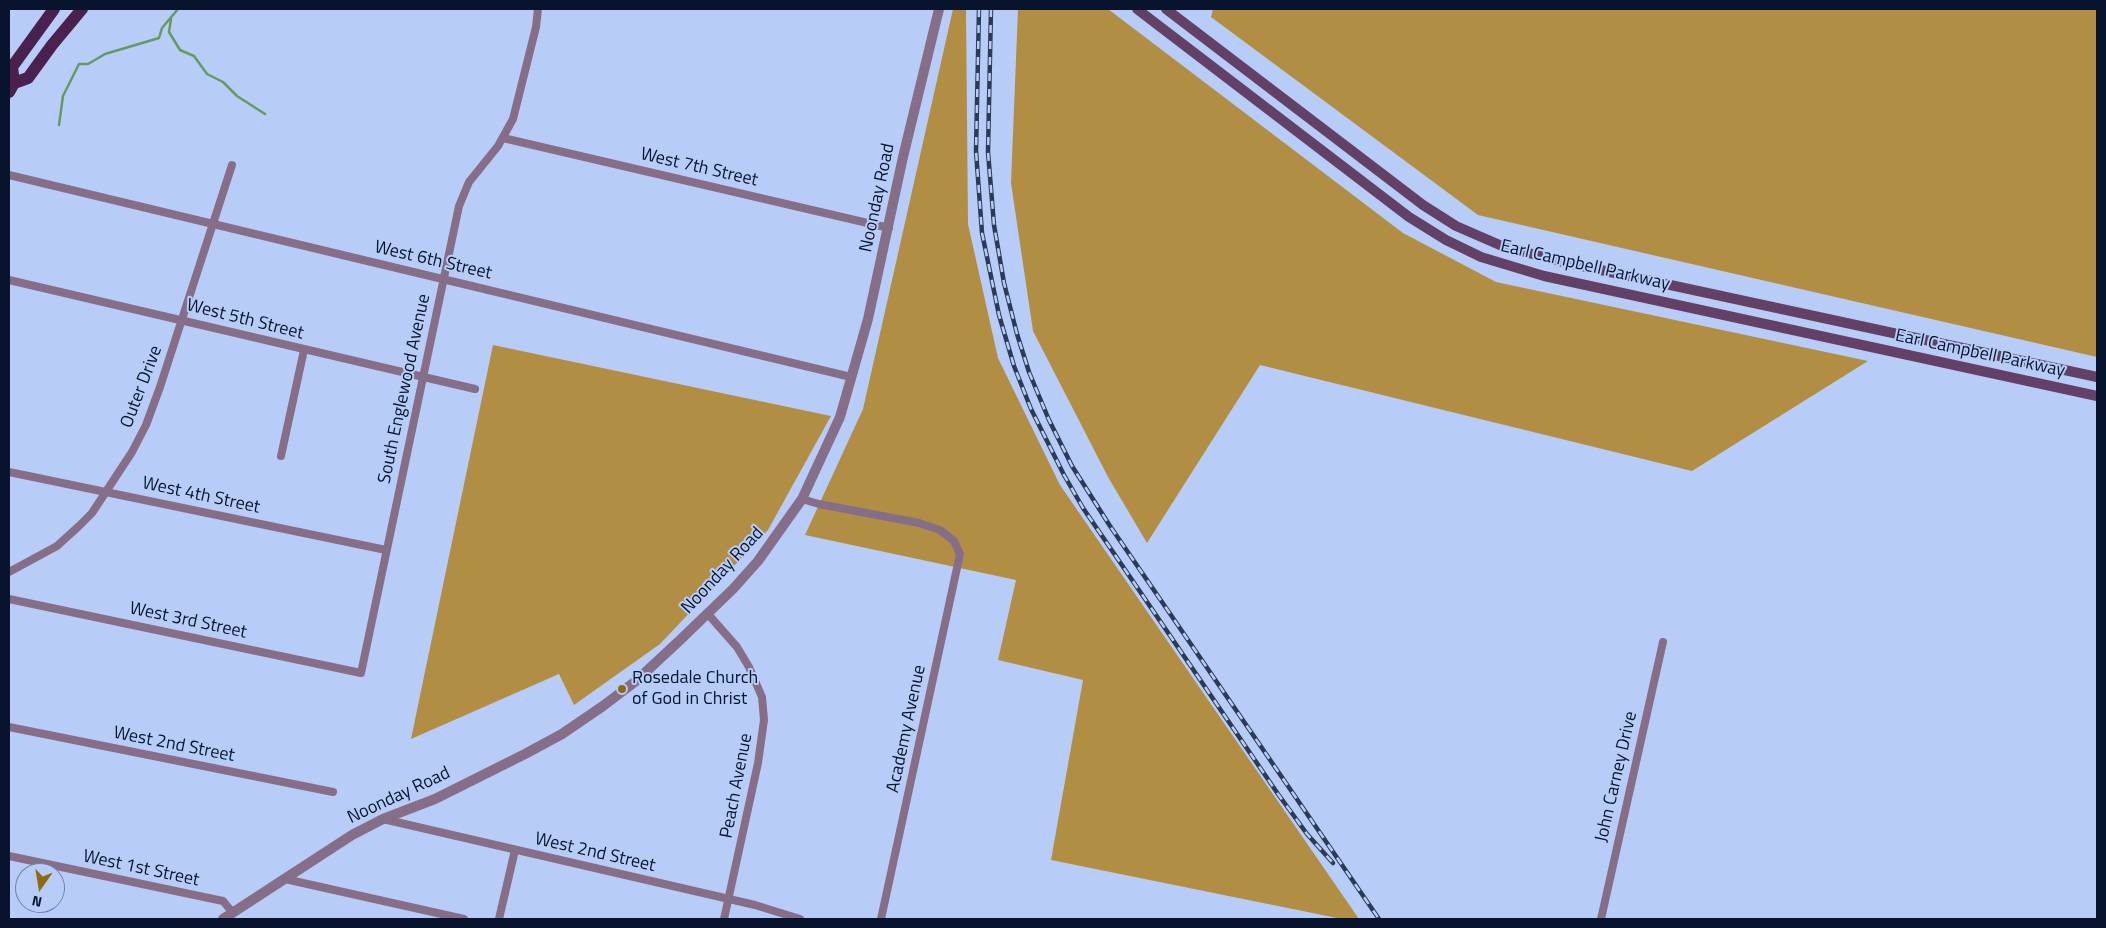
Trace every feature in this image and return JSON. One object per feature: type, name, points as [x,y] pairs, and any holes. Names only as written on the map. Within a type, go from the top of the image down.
[{"type":"main road","points":[[54,9],[10,66],[12,87],[28,78],[82,9]]},
{"type":"main road","name":"Earl Campbell Parkway","points":[[1136,9],[1408,217],[1463,249],[1517,269],[2097,396]]},
{"type":"main road","name":"Earl Campbell Parkway","points":[[1166,9],[1423,205],[1468,231],[1522,252],[2093,376]]},
{"type":"main road","points":[[1517,269],[1522,252]]},
{"type":"main road","points":[[2086,393],[2093,376]]},
{"type":"street","name":"South Englewood Avenue","points":[[361,673],[425,376],[443,278],[459,206],[465,190],[474,176],[503,138],[517,106],[536,27],[538,9]]},
{"type":"street","name":"Noonday Road","points":[[223,919],[345,839],[383,819],[435,799],[562,734],[603,706],[636,680],[707,614],[758,561],[802,499],[840,417],[868,319],[903,157],[939,9]]},
{"type":"street","points":[[10,66],[28,78]]},
{"type":"street","name":"West 7th Street","points":[[503,138],[889,228]]},
{"type":"street","name":"Outer Drive","points":[[9,572],[57,546],[92,513],[132,452],[146,425],[232,165]]},
{"type":"street","name":"West 6th Street","points":[[9,175],[851,377]]},
{"type":"street","name":"West 5th Street","points":[[9,280],[475,389]]},
{"type":"street","points":[[281,456],[304,350]]},
{"type":"street","name":"West 4th Street","points":[[9,472],[386,550]]},
{"type":"street","name":"Academy Avenue","points":[[802,499],[919,523],[940,530],[954,541],[957,546],[959,563],[881,919]]},
{"type":"street","name":"West 3rd Street","points":[[9,600],[361,673]]},
{"type":"street","name":"Peach Avenue","points":[[707,614],[737,647],[749,667],[762,697],[762,743],[724,919]]},
{"type":"street","name":"John Carney Drive","points":[[1601,919],[1663,642]]},
{"type":"street","name":"West 2nd Street","points":[[9,727],[333,792]]},
{"type":"street","name":"West 2nd Street","points":[[383,819],[755,905],[800,919]]},
{"type":"street","points":[[499,919],[515,850]]},
{"type":"street","name":"West 1st Street","points":[[9,856],[223,901],[233,913]]},
{"type":"street","points":[[285,879],[464,919]]},
{"type":"shaded area","points":[[953,9],[966,9],[968,224],[998,358],[1060,485],[1359,919],[1342,919],[1051,860],[1083,680],[998,660],[1016,580],[805,535],[863,409]]},
{"type":"shaded area","points":[[1018,9],[1108,9],[1403,233],[1496,282],[1868,361],[1692,471],[1260,365],[1147,543],[1108,477],[1033,331],[1011,183]]},
{"type":"shaded area","points":[[1213,9],[2097,9],[2097,357],[1478,215],[1211,17]]},
{"type":"shaded area","points":[[493,345],[831,416],[768,530],[660,644],[574,705],[559,674],[411,739]]},
{"type":"waterway","points":[[59,125],[63,96],[79,64],[88,64],[105,54],[159,38],[162,28],[178,9]]},
{"type":"waterway","points":[[171,19],[169,32],[180,50],[194,56],[207,74],[223,82],[237,96],[265,114]]},
{"type":"railway","points":[[979,9],[976,151],[982,233],[999,315],[1014,366],[1031,409],[1083,508],[1278,794],[1307,834],[1333,863]]},
{"type":"railway","points":[[991,9],[988,152],[994,225],[1004,283],[1017,334],[1029,372],[1049,420],[1072,466],[1110,526],[1379,919]]},
{"type":"place","name":"Rosedale Church of God in Christ","points":[[622,689]]}]
